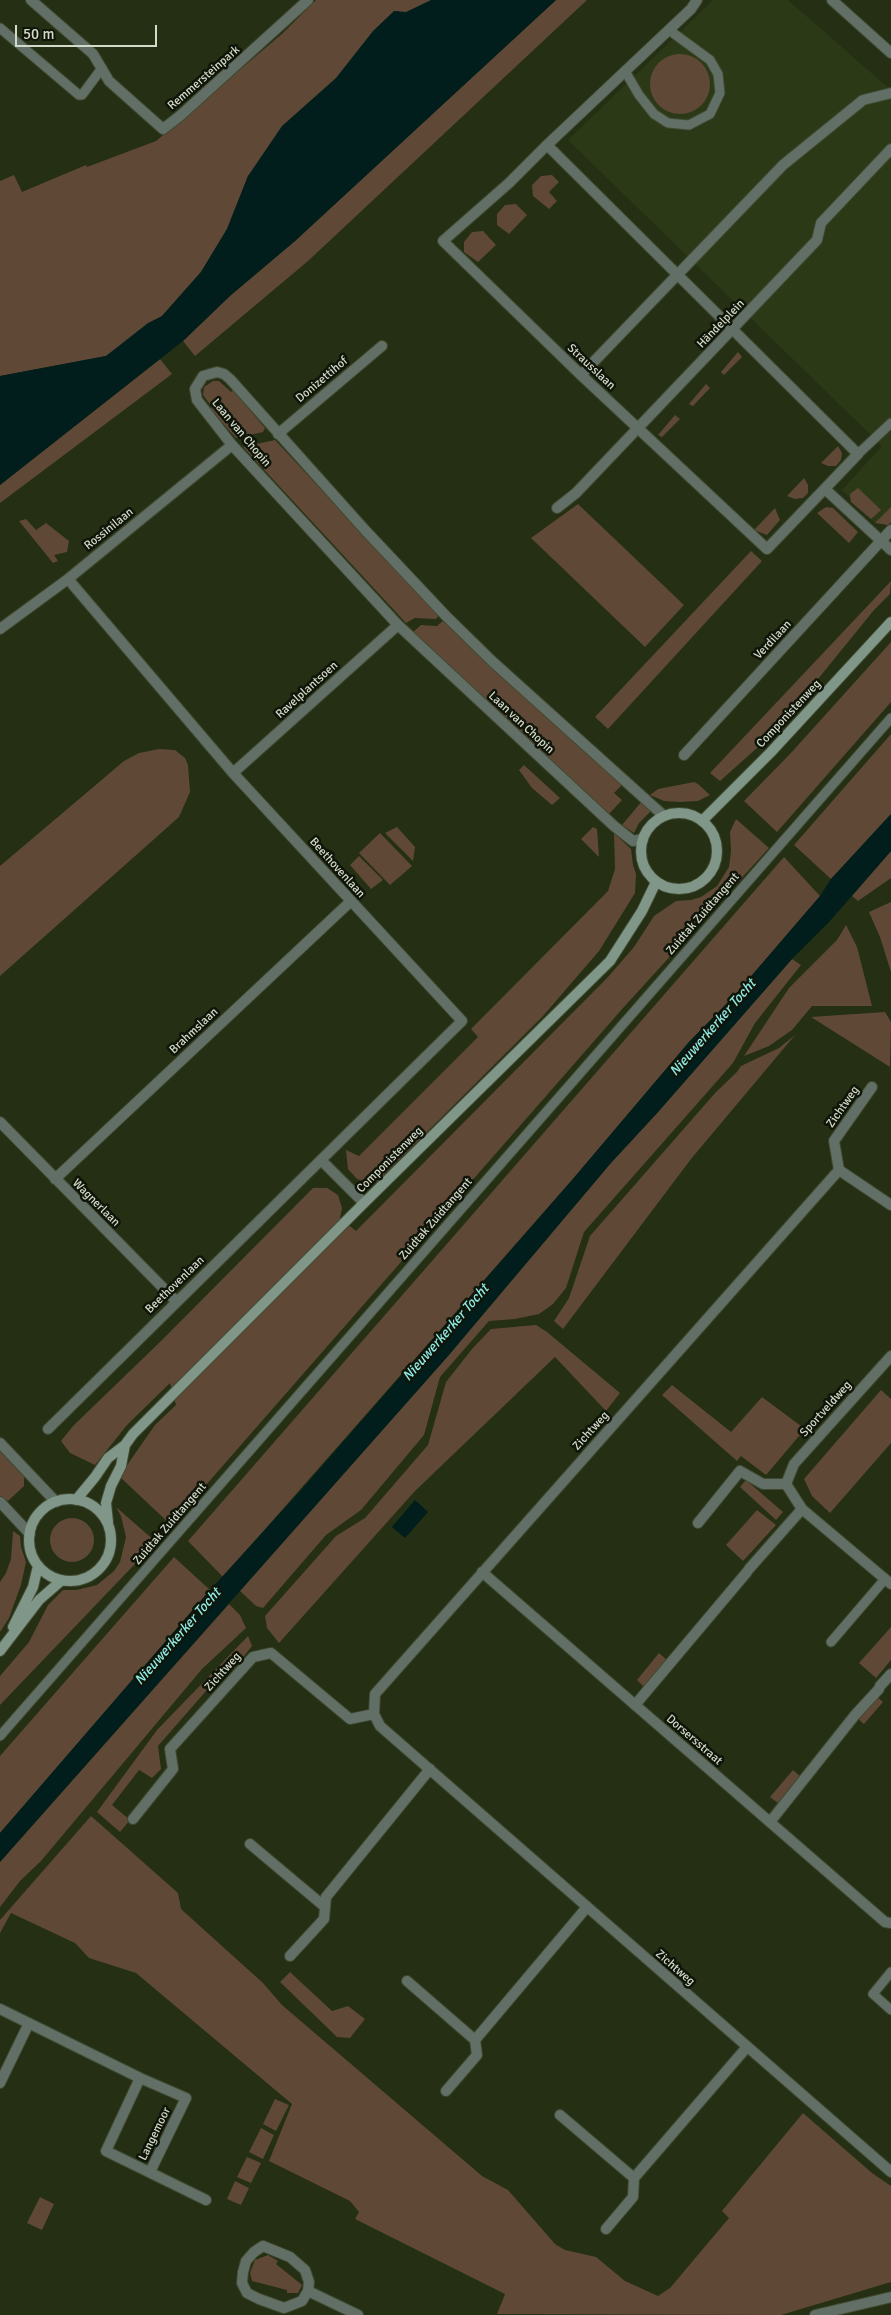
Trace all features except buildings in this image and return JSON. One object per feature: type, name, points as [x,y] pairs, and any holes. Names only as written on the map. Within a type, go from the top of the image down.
[{"type":"main road","name":"Componistenweg","points":[[703,820],[771,752],[891,622]]},
{"type":"main road","points":[[684,812],[703,820],[711,829],[716,840],[718,852],[716,864],[710,874],[702,883],[691,888],[673,888],[656,882],[642,862],[641,850],[643,839],[651,825],[664,816],[684,812]]},
{"type":"main road","name":"Componistenweg","points":[[76,1500],[108,1458],[125,1445],[133,1434],[364,1203],[610,961],[642,911],[656,882]]},
{"type":"main road","name":"Componistenweg","points":[[108,1523],[106,1503],[111,1486],[121,1466],[125,1445]]},
{"type":"main road","points":[[76,1500],[89,1504],[100,1512],[108,1523],[111,1538],[109,1553],[102,1566],[91,1576],[77,1581],[62,1580],[49,1575],[38,1566],[31,1551],[30,1534],[34,1520],[43,1509],[56,1502],[76,1500]]},
{"type":"main road","points":[[1,1650],[32,1587],[38,1566]]},
{"type":"main road","points":[[1,1650],[39,1600],[62,1580]]},
{"type":"street","name":"Remmersteinpark","points":[[31,0],[93,54],[109,81],[163,129],[181,115],[308,0]]},
{"type":"street","name":"Strausslaan","points":[[697,0],[691,9],[509,183],[443,241],[581,375],[768,548],[858,454]]},
{"type":"street","points":[[832,0],[891,53]]},
{"type":"street","points":[[581,375],[783,165],[863,100],[891,93]]},
{"type":"street","points":[[547,145],[858,454]]},
{"type":"street","name":"Händelplein","points":[[557,508],[576,493],[817,240],[820,223],[891,149]]},
{"type":"street","name":"Donizettihof","points":[[278,434],[382,346]]},
{"type":"street","name":"Laan van Chopin","points":[[643,839],[633,841],[614,826],[398,625],[232,445],[197,400],[195,389],[203,376],[216,372],[224,374],[446,616],[493,662],[664,816]]},
{"type":"street","name":"Rossinilaan","points":[[0,629],[68,578],[232,445]]},
{"type":"street","points":[[825,488],[891,550]]},
{"type":"street","name":"Verdilaan","points":[[684,755],[891,530]]},
{"type":"street","name":"Beethovenlaan","points":[[48,1429],[462,1021],[350,902],[233,773],[68,578]]},
{"type":"street","name":"Ravelplantsoen","points":[[233,773],[398,625]]},
{"type":"street","name":"Brahmslaan","points":[[55,1179],[350,902]]},
{"type":"street","name":"Zichtweg","points":[[872,1087],[834,1141],[839,1170],[375,1694],[374,1714],[380,1726],[891,2172]]},
{"type":"street","name":"Wagnerlaan","points":[[0,1122],[176,1301]]},
{"type":"street","points":[[321,1160],[364,1203]]},
{"type":"street","points":[[839,1170],[891,1205]]},
{"type":"street","name":"Sportveldweg","points":[[786,1484],[794,1464],[891,1356]]},
{"type":"street","points":[[0,1443],[56,1502]]},
{"type":"street","points":[[698,1523],[740,1470],[763,1484],[786,1484],[802,1509],[888,1581]]},
{"type":"street","points":[[0,1502],[30,1534]]},
{"type":"street","points":[[635,1705],[802,1509]]},
{"type":"street","name":"Dorsersstraat","points":[[482,1572],[885,1922],[891,1923]]},
{"type":"street","name":"Zichtweg","points":[[133,1819],[173,1769],[170,1749],[253,1657],[271,1653],[350,1719],[374,1714]]},
{"type":"street","points":[[770,1822],[855,1715],[891,1674]]},
{"type":"street","points":[[290,1956],[324,1919],[326,1897],[430,1768]]},
{"type":"street","points":[[250,1844],[325,1907]]},
{"type":"street","points":[[475,2040],[587,1907]]},
{"type":"street","points":[[407,1981],[475,2040],[477,2055],[446,2091]]},
{"type":"street","name":"Langemoor","points":[[0,2009],[140,2078],[186,2098],[150,2172]]},
{"type":"street","points":[[0,2083],[29,2023]]},
{"type":"street","points":[[606,2229],[633,2197],[634,2178],[747,2047]]},
{"type":"street","name":"Langemoor","points":[[140,2078],[106,2151],[206,2200]]},
{"type":"street","points":[[560,2115],[634,2178]]},
{"type":"street","points":[[263,2246],[278,2251],[290,2257],[305,2270],[309,2282],[308,2291],[302,2301],[284,2308],[259,2299],[247,2293],[242,2283],[246,2261],[263,2246]]},
{"type":"street","points":[[308,2291],[358,2315]]},
{"type":"street","points":[[815,2315],[891,2297]]},
{"type":"lane","points":[[0,28],[79,95],[82,94],[102,68]]},
{"type":"lane","points":[[626,71],[639,94],[654,114],[668,123],[689,125],[710,114],[720,93],[718,74],[710,60],[669,30]]},
{"type":"lane","points":[[858,454],[891,423]]},
{"type":"lane","name":"Zuidtak Zuidtangent","points":[[0,1736],[891,718]]},
{"type":"lane","points":[[831,1642],[888,1581]]},
{"type":"lane","points":[[891,1972],[873,1994],[891,2010]]},
{"type":"shaded area","points":[[316,0],[446,0],[406,19],[399,11],[394,11],[375,49],[248,176],[227,229],[201,272],[162,316],[106,356],[0,376],[0,181],[14,175],[22,192],[86,165],[87,167],[156,141],[283,33]]},
{"type":"shaded area","points":[[556,0],[587,0],[308,261],[195,356],[183,341],[231,295],[295,241]]},
{"type":"shaded area","points":[[713,0],[788,0],[891,90],[891,520],[875,523],[842,490],[882,446],[568,140]]},
{"type":"shaded area","points":[[680,54],[696,59],[701,63],[705,68],[710,84],[705,100],[701,105],[696,109],[680,114],[664,109],[659,105],[655,100],[650,84],[655,68],[659,63],[664,59]]},
{"type":"shaded area","points":[[552,175],[559,182],[549,192],[557,201],[549,209],[533,196],[532,185],[541,176]]},
{"type":"shaded area","points":[[516,204],[527,215],[509,234],[497,225],[497,214],[505,205]]},
{"type":"shaded area","points":[[483,231],[496,245],[478,262],[464,252],[464,242],[472,232]]},
{"type":"shaded area","points":[[738,352],[742,357],[724,375],[721,372]]},
{"type":"shaded area","points":[[160,359],[172,374],[0,503],[0,485]]},
{"type":"shaded area","points":[[213,381],[219,381],[231,392],[233,390],[265,428],[263,432],[236,438],[210,409],[212,407],[203,395],[204,387]]},
{"type":"shaded area","points":[[706,384],[710,388],[693,406],[689,404]]},
{"type":"shaded area","points":[[675,415],[680,419],[662,437],[658,435]]},
{"type":"shaded area","points":[[275,440],[439,615],[436,619],[415,618],[406,623],[243,447]]},
{"type":"shaded area","points":[[838,446],[842,453],[841,460],[836,466],[828,466],[821,463]]},
{"type":"shaded area","points":[[804,478],[808,485],[808,493],[803,498],[795,499],[787,496]]},
{"type":"shaded area","points":[[858,488],[881,510],[871,519],[851,502],[850,494]]},
{"type":"shaded area","points":[[578,504],[684,605],[645,647],[531,538]]},
{"type":"shaded area","points":[[826,507],[833,508],[858,532],[849,543],[817,513]]},
{"type":"shaded area","points":[[891,507],[891,522],[888,525],[875,523]]},
{"type":"shaded area","points":[[775,508],[780,520],[767,535],[754,530]]},
{"type":"shaded area","points":[[26,519],[36,530],[46,523],[69,541],[67,552],[54,555],[58,561],[53,563],[19,521]]},
{"type":"shaded area","points":[[751,551],[762,561],[608,729],[595,717]]},
{"type":"shaded area","points":[[891,581],[890,594],[874,610],[775,732],[720,781],[710,773]]},
{"type":"shaded area","points":[[444,620],[622,785],[614,793],[622,800],[609,814],[413,632],[421,625],[437,626]]},
{"type":"shaded area","points":[[891,642],[891,702],[777,832],[744,801],[790,754]]},
{"type":"shaded area","points":[[891,734],[891,814],[831,879],[794,845]]},
{"type":"shaded area","points":[[159,749],[175,750],[185,758],[188,765],[190,792],[179,817],[0,976],[0,866],[124,761],[139,753]]},
{"type":"shaded area","points":[[524,765],[560,798],[552,805],[532,788],[519,770]]},
{"type":"shaded area","points":[[694,782],[710,795],[698,801],[680,802],[664,801],[650,795],[658,789]]},
{"type":"shaded area","points":[[642,801],[651,811],[639,823],[634,833],[622,825]]},
{"type":"shaded area","points":[[736,819],[769,848],[623,1008],[171,1525],[121,1478],[125,1468],[155,1425],[176,1405],[170,1383],[127,1425],[95,1465],[70,1453],[61,1441],[73,1426],[161,1341],[313,1188],[327,1188],[338,1195],[342,1208],[340,1218],[356,1231],[608,977],[634,947],[654,916],[676,901],[701,897],[717,886],[729,867],[731,851],[730,832]]},
{"type":"shaded area","points":[[397,827],[415,847],[413,861],[385,833]]},
{"type":"shaded area","points":[[593,827],[597,829],[599,857],[581,839]]},
{"type":"shaded area","points":[[380,833],[412,866],[390,885],[359,853]]},
{"type":"shaded area","points":[[614,833],[631,849],[636,874],[635,893],[599,951],[543,1016],[378,1181],[371,1183],[357,1179],[348,1169],[346,1150],[359,1156],[478,1037],[471,1029],[608,891],[615,869]]},
{"type":"shaded area","points":[[891,851],[891,878],[858,901],[852,896]]},
{"type":"shaded area","points":[[359,856],[383,880],[371,889],[350,865]]},
{"type":"shaded area","points":[[784,857],[820,896],[735,995],[689,1042],[572,1180],[223,1577],[188,1541]]},
{"type":"shaded area","points":[[891,902],[891,972],[880,937],[869,912]]},
{"type":"shaded area","points":[[846,925],[857,947],[872,1006],[812,1006],[792,1030],[769,1046],[744,1056],[789,988],[837,940]]},
{"type":"shaded area","points":[[792,959],[801,965],[755,1023],[733,1063],[584,1232],[566,1288],[553,1304],[539,1314],[515,1319],[489,1321],[440,1377],[424,1435],[361,1510],[326,1535],[263,1608],[256,1606],[240,1591],[448,1356],[610,1164]]},
{"type":"shaded area","points":[[885,1012],[891,1022],[890,1067],[811,1017]]},
{"type":"shaded area","points":[[795,1035],[691,1159],[563,1329],[554,1321],[569,1298],[590,1236],[741,1066],[779,1048]]},
{"type":"shaded area","points":[[536,1325],[620,1393],[606,1411],[555,1357],[415,1491],[279,1643],[267,1628],[265,1616],[336,1536],[365,1518],[428,1445],[446,1382],[472,1349],[491,1329]]},
{"type":"shaded area","points":[[672,1385],[731,1432],[762,1397],[805,1429],[766,1475],[741,1456],[737,1461],[662,1395]]},
{"type":"shaded area","points":[[881,1390],[891,1399],[891,1443],[830,1513],[812,1496],[804,1479]]},
{"type":"shaded area","points":[[0,1451],[24,1476],[24,1486],[8,1501],[0,1496]]},
{"type":"shaded area","points":[[746,1480],[783,1512],[776,1520],[740,1487]]},
{"type":"shaded area","points":[[116,1507],[156,1542],[0,1705],[0,1676],[29,1642],[48,1605],[63,1590],[76,1590],[97,1585],[114,1571],[120,1562],[126,1537],[121,1516]]},
{"type":"shaded area","points":[[757,1510],[776,1525],[743,1561],[726,1545]]},
{"type":"shaded area","points":[[68,1518],[76,1518],[88,1524],[94,1540],[88,1556],[76,1562],[68,1562],[56,1556],[50,1544],[50,1536],[56,1524]]},
{"type":"shaded area","points":[[13,1531],[20,1536],[26,1562],[21,1585],[9,1618],[0,1632],[0,1582],[6,1573],[11,1559]]},
{"type":"shaded area","points":[[174,1557],[210,1590],[0,1833],[0,1756]]},
{"type":"shaded area","points":[[229,1604],[240,1615],[246,1628],[202,1669],[41,1861],[20,1881],[0,1907],[0,1862]]},
{"type":"shaded area","points":[[891,1627],[891,1660],[876,1678],[859,1663]]},
{"type":"shaded area","points":[[248,1636],[252,1646],[233,1670],[227,1667],[158,1746],[161,1769],[152,1778],[139,1770],[112,1805],[130,1820],[120,1832],[97,1812],[157,1730]]},
{"type":"shaded area","points":[[659,1653],[667,1660],[644,1687],[637,1680]]},
{"type":"shaded area","points":[[875,1695],[883,1702],[864,1724],[856,1717]]},
{"type":"shaded area","points":[[793,1770],[802,1778],[779,1804],[770,1797]]},
{"type":"shaded area","points":[[91,1816],[178,1893],[181,1909],[263,1983],[282,2005],[482,2176],[508,2190],[555,2244],[565,2250],[596,2257],[625,2281],[658,2296],[670,2288],[729,2218],[722,2211],[803,2113],[872,2173],[891,2186],[891,2282],[781,2315],[497,2314],[505,2294],[355,2219],[359,2212],[350,2201],[269,2161],[292,2104],[136,1973],[89,1958],[75,1943],[11,1913],[0,1933],[0,1920]]},
{"type":"shaded area","points":[[290,1972],[332,2011],[348,2006],[365,2019],[350,2038],[337,2037],[280,1982]]},
{"type":"shaded area","points":[[275,2099],[289,2105],[276,2131],[263,2124]]},
{"type":"shaded area","points":[[261,2128],[274,2135],[263,2159],[249,2152]]},
{"type":"shaded area","points":[[247,2157],[261,2163],[251,2183],[237,2177]]},
{"type":"shaded area","points":[[235,2181],[249,2188],[241,2205],[227,2199]]},
{"type":"shaded area","points":[[40,2197],[54,2204],[42,2230],[27,2223]]},
{"type":"shaded area","points":[[268,2255],[278,2261],[276,2264],[302,2285],[298,2293],[287,2293],[287,2290],[252,2281],[250,2273],[255,2260]]},
{"type":"water","points":[[431,0],[556,0],[295,241],[231,295],[183,341],[0,485],[0,376],[106,356],[148,323],[162,316],[201,272],[227,229],[248,176],[282,126],[336,78],[373,31],[394,11],[406,12]]},
{"type":"water","name":"Nieuwerkerker Tocht","points":[[891,814],[891,851],[829,922],[792,959],[610,1164],[448,1356],[0,1862],[0,1833],[210,1590],[301,1490],[572,1180],[689,1042],[735,995],[820,896],[831,879]]},
{"type":"water","points":[[415,1500],[428,1512],[405,1538],[392,1527]]}]
